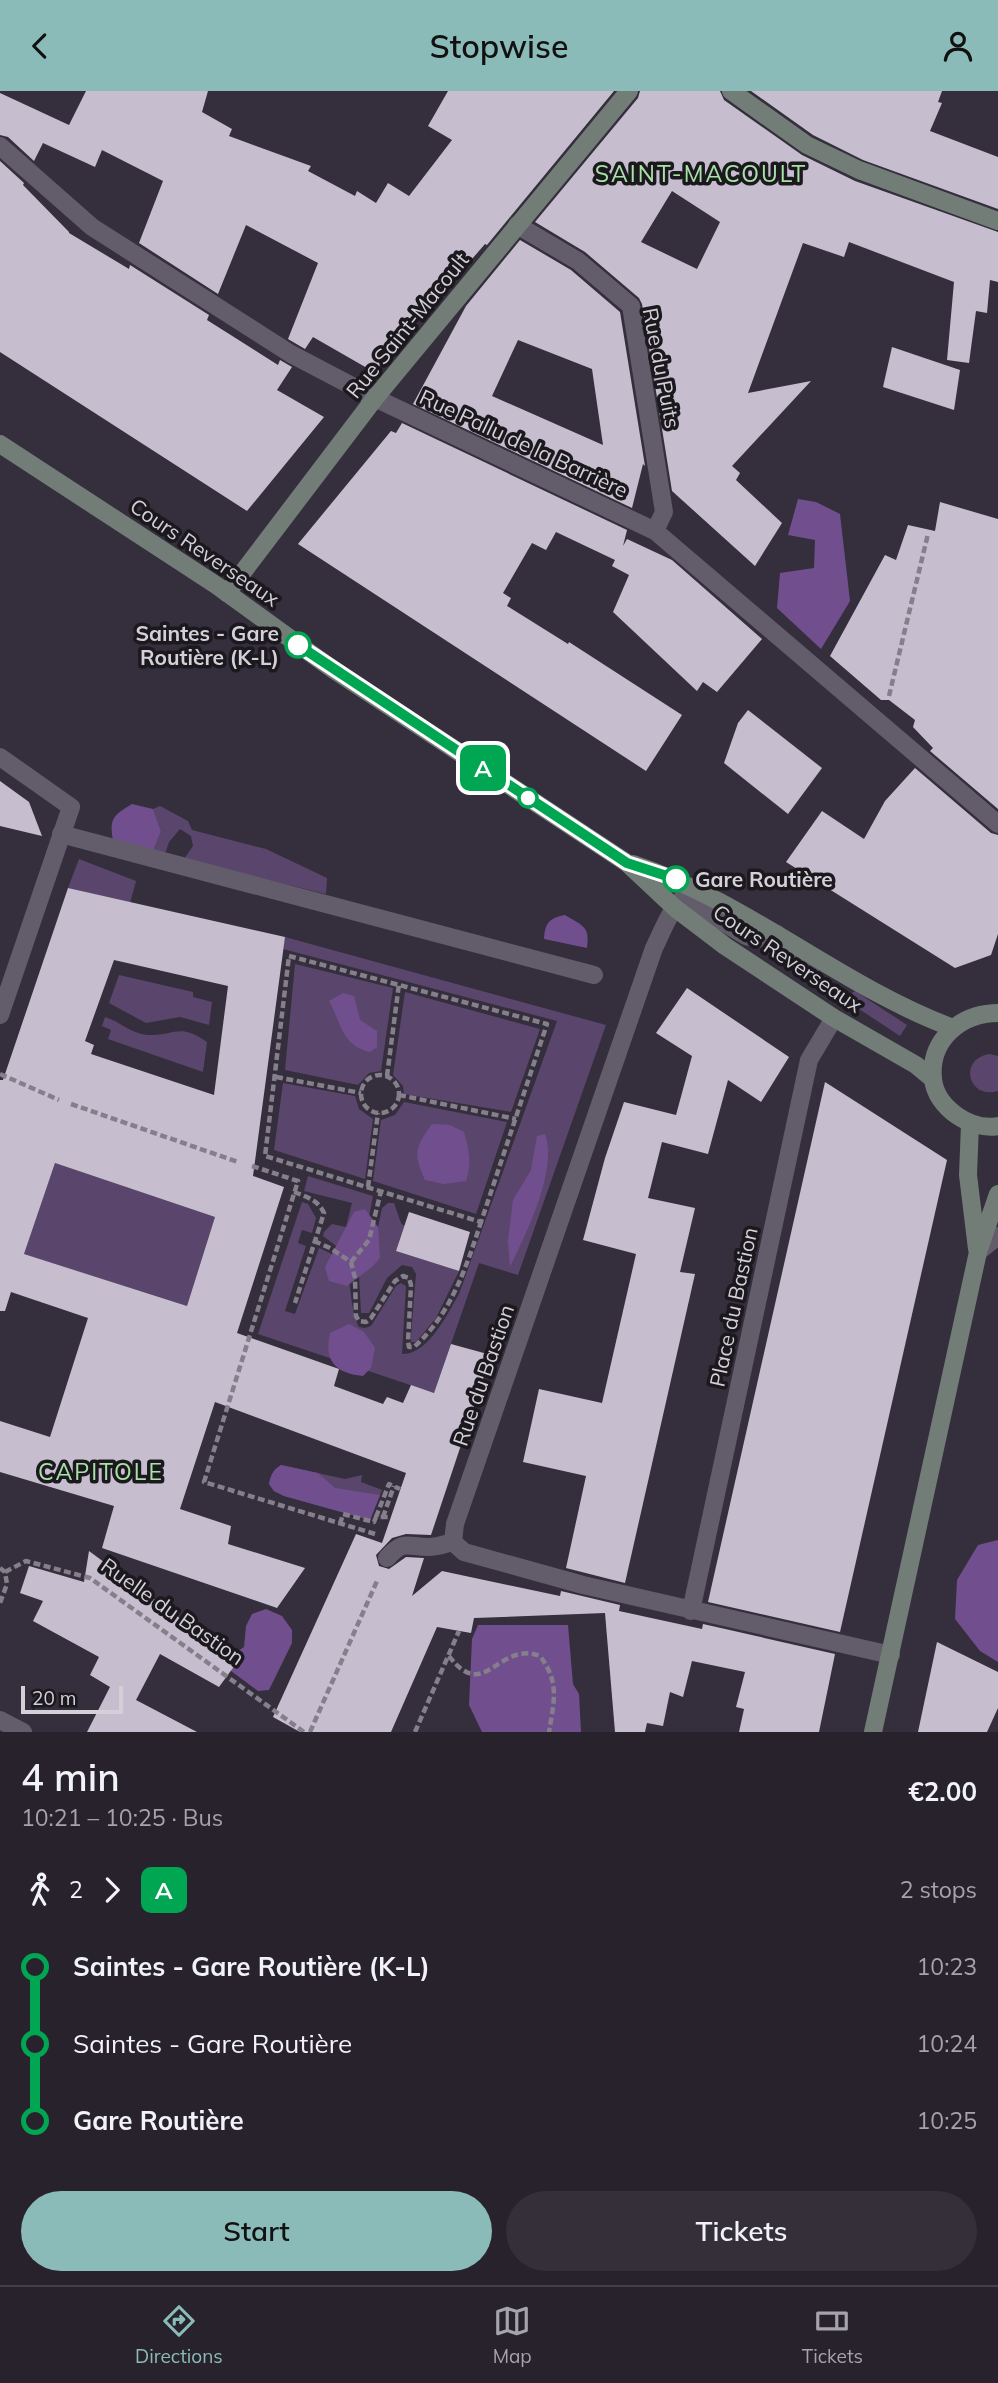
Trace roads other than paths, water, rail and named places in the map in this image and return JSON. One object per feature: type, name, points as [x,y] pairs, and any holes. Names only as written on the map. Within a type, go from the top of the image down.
[{"type":"main road","name":"Rue Saint-Macoult","points":[[227,593],[375,398],[629,91]]},
{"type":"main road","points":[[731,91],[807,145],[859,170],[998,221]]},
{"type":"main road","name":"Cours Reverseaux","points":[[0,444],[227,593],[331,668],[627,863],[675,908],[725,946],[834,1018],[916,1065],[933,1079]]},
{"type":"main road","name":"Cours Reverseaux","points":[[627,863],[676,879],[915,1013],[953,1028]]},
{"type":"main road","points":[[998,1013],[984,1013],[967,1018],[953,1028],[936,1055],[933,1079],[944,1103],[955,1115],[970,1123],[989,1128],[998,1126]]},
{"type":"main road","points":[[970,1123],[968,1175],[978,1252]]},
{"type":"main road","points":[[873,1732],[978,1252],[998,1194]]},
{"type":"street","name":"Rue Pallu de la Barrière","points":[[0,146],[92,227],[291,354],[375,398],[655,531],[998,824]]},
{"type":"street","name":"Rue du Puits","points":[[517,225],[578,261],[631,306],[664,512],[655,531]]},
{"type":"street","points":[[0,757],[71,807],[0,1015]]},
{"type":"street","points":[[61,834],[594,975]]},
{"type":"street","points":[[675,908],[682,899],[686,900],[746,936],[757,939],[777,934]]},
{"type":"street","name":"Rue du Bastion","points":[[453,1542],[455,1524],[654,948],[675,908]]},
{"type":"street","name":"Place du Bastion","points":[[691,1611],[809,1060],[834,1018]]},
{"type":"street","points":[[978,1252],[998,1236]]},
{"type":"street","points":[[387,1558],[398,1546],[407,1544],[432,1547],[453,1542],[464,1552],[583,1585],[891,1655]]},
{"type":"street","points":[[0,1720],[23,1732]]},
{"type":"place","name":"Saintes - Gare Routière (K-L)","points":[[298,645]]},
{"type":"place","name":"Gare Routière","points":[[676,879]]},
{"type":"district","name":"SAINT-MACOULT","points":[[701,173]]},
{"type":"district","name":"CAPITOLE","points":[[101,1471]]}]
